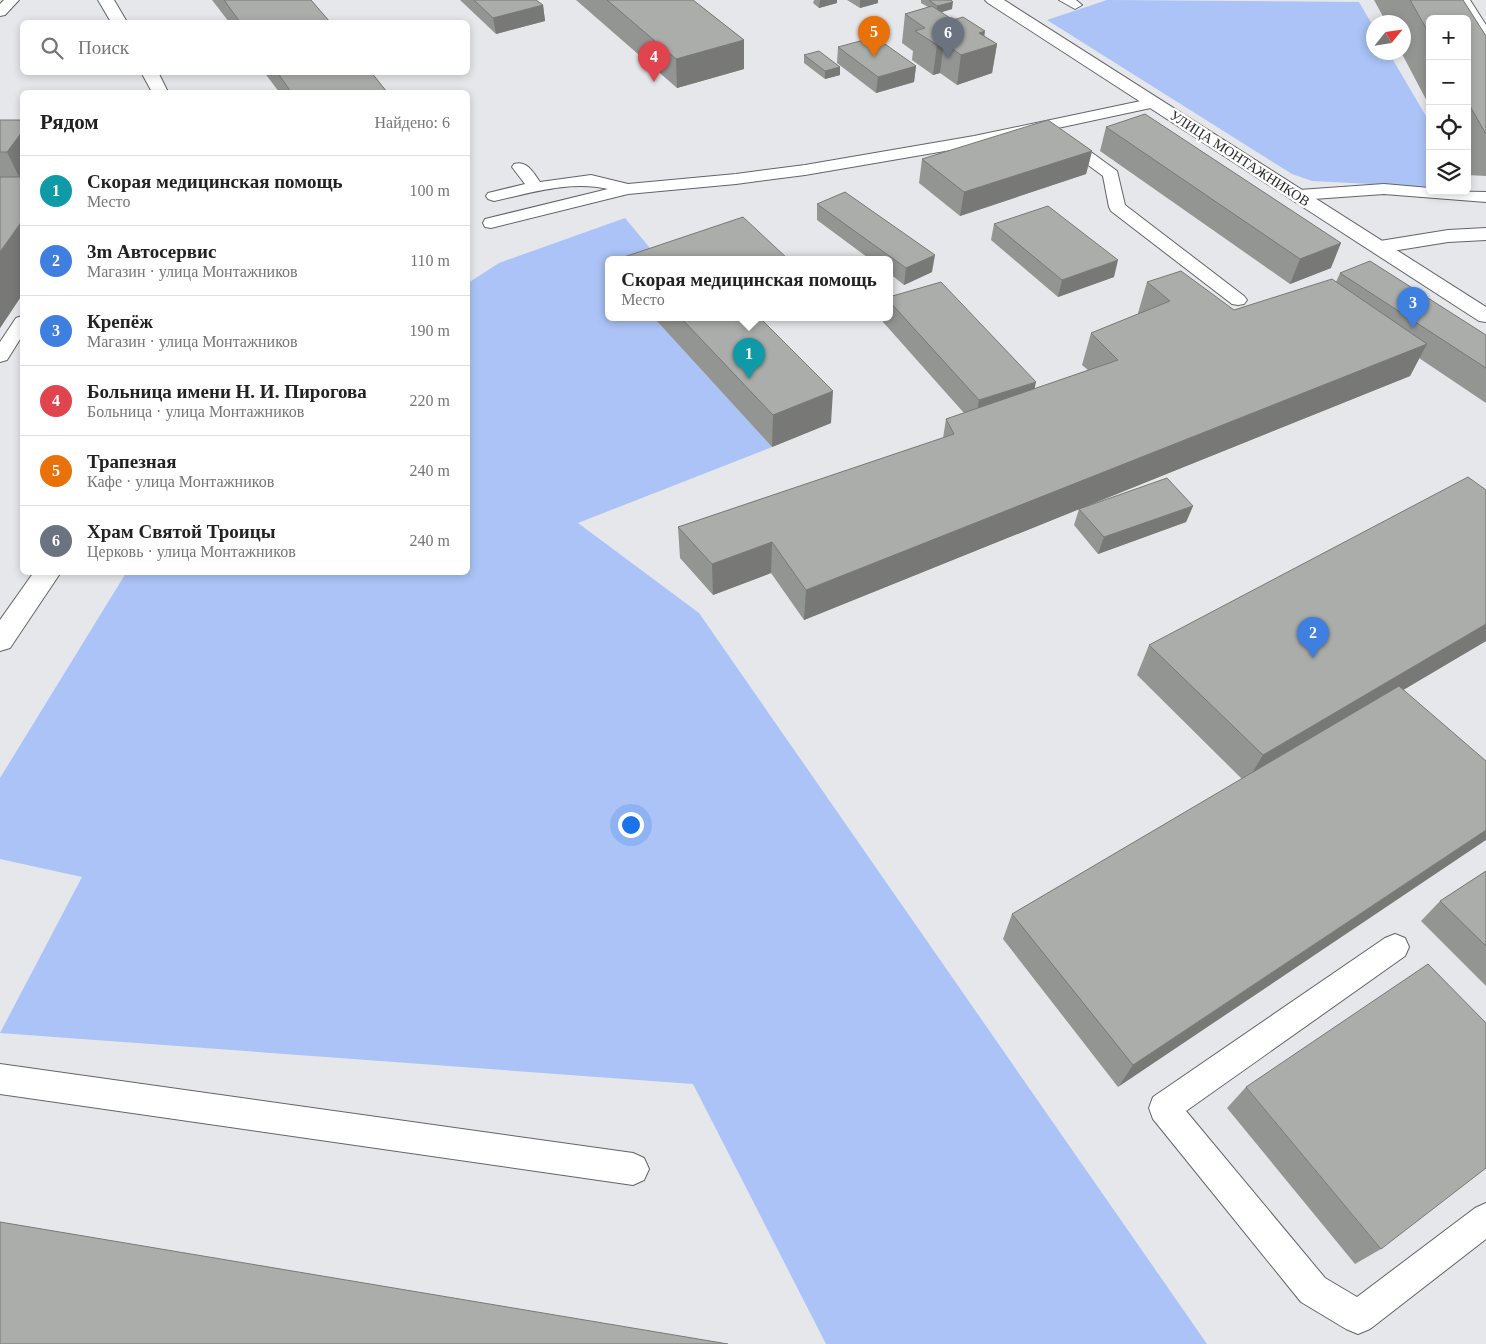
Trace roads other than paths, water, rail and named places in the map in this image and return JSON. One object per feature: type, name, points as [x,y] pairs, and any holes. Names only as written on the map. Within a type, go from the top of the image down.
[{"type":"main road","points":[[106,0],[118,20]]},
{"type":"main road","name":"УЛИЦА МОНТАЖНИКОВ","points":[[993,0],[1486,316]]},
{"type":"main road","points":[[151,75],[159,90]]},
{"type":"main road","points":[[1380,247],[1448,236],[1486,234]]},
{"type":"main road","points":[[0,641],[46,575]]},
{"type":"lane","points":[[0,12],[12,0]]},
{"type":"lane","points":[[1463,0],[1486,36]]},
{"type":"lane","points":[[491,223],[628,189],[736,179],[805,170],[974,141],[1155,103]]},
{"type":"lane","points":[[1043,125],[1111,174],[1117,207],[1238,300]]},
{"type":"lane","points":[[520,167],[536,187]]},
{"type":"lane","points":[[494,196],[536,187],[591,180],[628,189]]},
{"type":"lane","points":[[1299,195],[1384,190],[1486,197]]},
{"type":"lane","points":[[0,356],[20,325]]},
{"type":"lane","points":[[1395,948],[1164,1108],[1313,1290],[1358,1317],[1486,1219]]},
{"type":"lane","points":[[0,1079],[633,1169]]},
{"type":"place","name":"Трапезная","points":[[874,57]]},
{"type":"place","name":"Храм Святой Троицы","points":[[948,58]]},
{"type":"place","name":"Больница имени Н. И. Пирогова","points":[[654,82]]},
{"type":"place","name":"Крепёж","points":[[1413,328]]},
{"type":"place","name":"Скорая медицинская помощь","points":[[749,379]]},
{"type":"place","name":"3m Автосервис","points":[[1313,658]]}]
